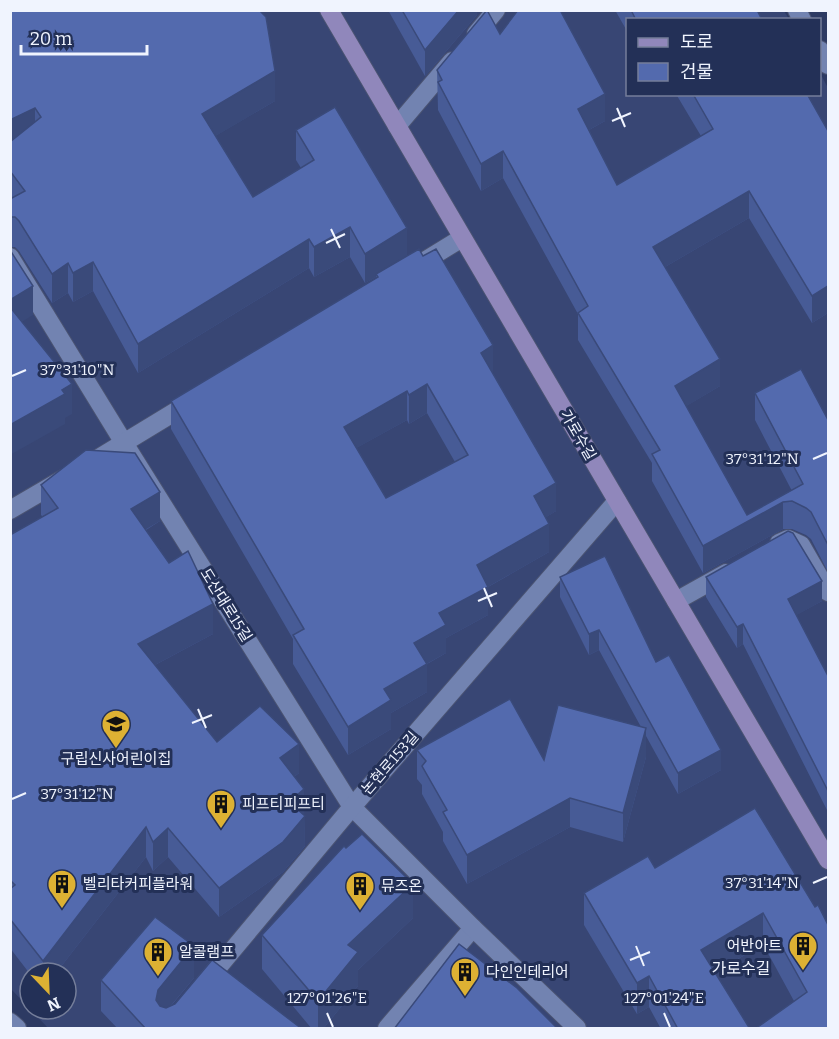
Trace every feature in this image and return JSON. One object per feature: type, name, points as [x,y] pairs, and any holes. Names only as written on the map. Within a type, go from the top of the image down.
[{"type":"street","name":"가로수길","points":[[329,10],[828,860]]},
{"type":"street","points":[[397,126],[496,10]]},
{"type":"street","points":[[401,276],[462,238]]},
{"type":"street","name":"도산대로15길","points":[[10,257],[352,807],[472,928],[577,1029]]},
{"type":"street","points":[[10,510],[206,393]]},
{"type":"street","name":"논현로153길","points":[[196,993],[352,807],[617,501]]},
{"type":"street","points":[[768,550],[788,538],[801,545],[828,592]]},
{"type":"street","points":[[676,601],[737,567]]},
{"type":"street","points":[[387,1029],[472,928]]},
{"type":"street","points":[[10,1022],[17,1029]]},
{"type":"shaded area","points":[[11,11],[784,11],[788,18],[626,18],[626,96],[821,96],[821,75],[828,88],[828,1028],[48,1028],[41,1021],[78,1021],[78,961],[18,961],[18,996],[11,989]]},
{"type":"building","points":[[10,10],[259,10],[266,17],[275,71],[202,114],[253,197],[314,160],[296,130],[335,107],[407,228],[365,254],[350,227],[314,247],[309,239],[138,344],[93,262],[73,273],[68,263],[52,274],[19,221],[15,217],[10,217],[10,199],[25,191],[10,171],[10,142],[41,117],[35,108],[10,120]]},
{"type":"building","points":[[402,10],[459,10],[425,50]]},
{"type":"building","points":[[487,10],[500,34],[518,10],[560,10],[605,94],[578,109],[617,185],[713,129],[694,96],[808,96],[828,131],[828,286],[812,296],[749,191],[653,247],[720,359],[675,386],[747,515],[803,484],[755,393],[801,369],[828,420],[828,545],[811,512],[792,501],[783,502],[703,546],[652,454],[660,450],[578,313],[588,306],[503,151],[481,164],[438,82],[442,80],[437,70]]},
{"type":"building","points":[[631,10],[757,10],[761,18],[635,18]]},
{"type":"building","points":[[419,249],[423,256],[436,249],[493,345],[481,353],[556,483],[534,496],[549,524],[477,565],[488,587],[439,613],[446,625],[414,643],[427,664],[384,689],[391,700],[348,727],[293,635],[304,629],[171,401],[378,277],[376,274]],"holes":[[[427,384],[468,455],[386,498],[344,427],[407,391],[409,395]]]},
{"type":"building","points":[[10,250],[33,286],[10,300]]},
{"type":"building","points":[[10,307],[72,384],[62,390],[65,394],[10,425]]},
{"type":"building","points":[[86,450],[135,453],[160,492],[131,509],[169,563],[188,551],[213,604],[138,644],[217,742],[260,706],[299,744],[280,758],[304,789],[289,802],[305,816],[283,842],[219,888],[168,828],[153,842],[146,827],[43,961],[10,919],[10,889],[15,885],[10,880],[10,535],[58,508],[41,485]]},
{"type":"building","points":[[788,531],[793,533],[822,581],[788,599],[828,676],[828,791],[743,624],[737,627],[706,577]]},
{"type":"building","points":[[605,556],[656,662],[669,655],[721,750],[678,773],[599,630],[589,634],[560,577]]},
{"type":"building","points":[[510,699],[544,760],[558,705],[646,728],[623,813],[570,798],[467,855],[443,812],[447,810],[422,766],[426,761],[417,750]]},
{"type":"building","points":[[755,808],[815,907],[818,905],[828,925],[828,1029],[755,1029],[807,992],[763,913],[701,950],[750,1029],[678,1029],[649,976],[637,983],[584,893],[648,856],[655,868]]},
{"type":"building","points":[[362,834],[413,884],[348,945],[358,952],[318,1001],[262,935],[344,846],[346,848]]},
{"type":"building","points":[[155,917],[194,946],[158,990],[156,1000],[160,1006],[166,1008],[175,1004],[212,960],[302,1029],[146,1029],[101,980]]},
{"type":"building","points":[[459,944],[517,988],[558,1029],[394,1029]]},
{"type":"place","name":"구립신사어린이집","points":[[116,750]]},
{"type":"place","name":"피프티피프티","points":[[221,830]]},
{"type":"place","name":"벨리타커피플라워","points":[[62,910]]},
{"type":"place","name":"뮤즈온","points":[[360,912]]},
{"type":"place","name":"어반아트","points":[[803,972]]},
{"type":"place","name":"알콜램프","points":[[158,978]]},
{"type":"place","name":"다인인테리어","points":[[465,998]]},
{"type":"district","name":"가로수길","points":[[741,968]]}]
